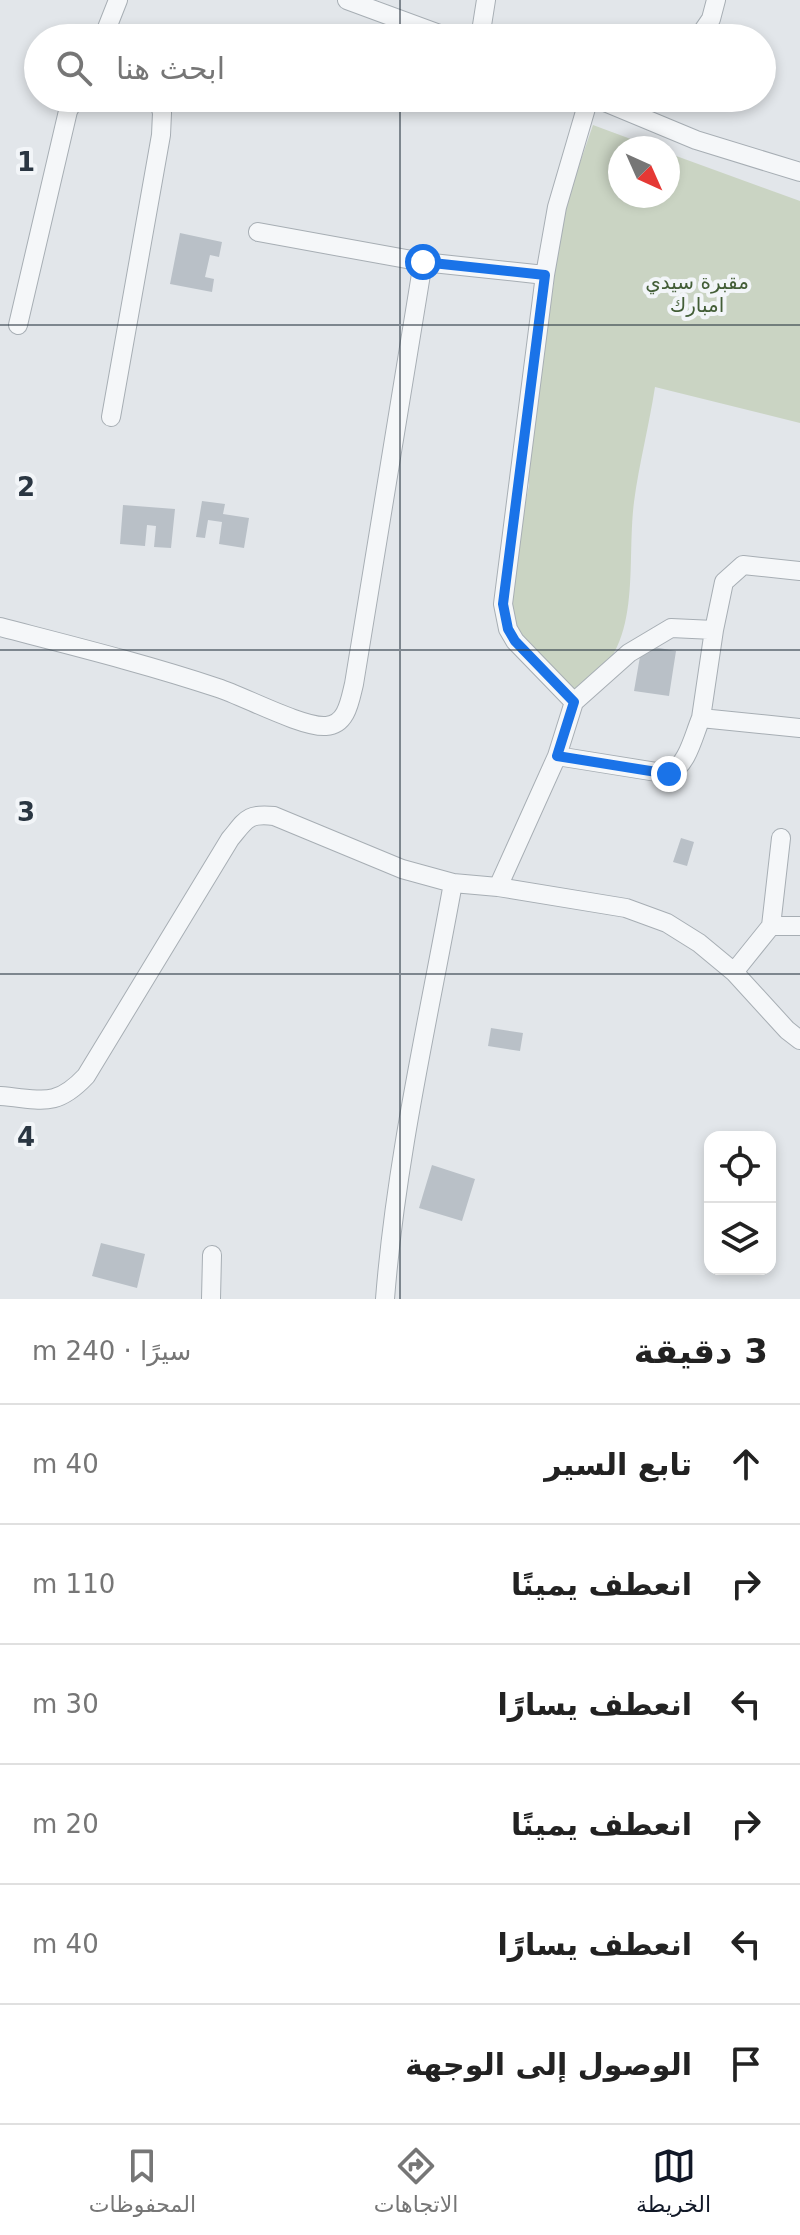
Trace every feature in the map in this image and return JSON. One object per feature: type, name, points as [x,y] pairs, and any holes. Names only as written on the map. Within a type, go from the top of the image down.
[{"type":"street","points":[[109,24],[118,0]]},
{"type":"street","points":[[347,0],[370,4],[417,24]]},
{"type":"street","points":[[482,24],[486,0]]},
{"type":"street","points":[[708,24],[716,0]]},
{"type":"street","points":[[18,325],[68,112]]},
{"type":"street","points":[[111,417],[161,135],[162,112]]},
{"type":"street","points":[[574,702],[515,641],[508,629],[503,604],[545,275],[557,207],[585,112]]},
{"type":"street","points":[[640,112],[696,140],[800,172]]},
{"type":"street","points":[[258,232],[423,262],[545,275]]},
{"type":"street","points":[[0,627],[218,688],[294,719],[325,727],[338,723],[347,711],[354,684],[423,262]]},
{"type":"street","points":[[557,756],[669,774],[678,769],[701,718],[724,582],[743,565],[800,571]]},
{"type":"street","points":[[498,887],[557,756],[574,702],[629,653],[671,628],[714,630]]},
{"type":"street","points":[[701,718],[800,728]]},
{"type":"street","points":[[0,1096],[57,1099],[70,1093],[86,1076],[230,839],[248,818],[257,814],[274,816],[402,869],[453,883],[498,887],[626,908],[667,923],[699,943],[734,972],[800,1040]]},
{"type":"street","points":[[734,972],[771,926],[781,838]]},
{"type":"street","points":[[385,1299],[412,1108],[453,883]]},
{"type":"street","points":[[771,926],[800,926]]},
{"type":"street","points":[[211,1299],[212,1255]]},
{"type":"green space","name":"مقبرة سيدي امبارك","points":[[593,125],[623,136],[608,136],[608,208],[680,208],[680,157],[800,201],[800,423],[655,387],[634,502],[630,586],[620,639],[608,662],[589,681],[562,695],[508,623],[518,539],[529,485],[526,459],[554,282],[555,235]]},
{"type":"building","points":[[180,233],[222,242],[219,257],[210,255],[205,277],[214,279],[212,292],[170,284]]},
{"type":"building","points":[[202,501],[225,504],[223,514],[249,518],[244,548],[219,544],[222,522],[208,520],[205,538],[196,537]]},
{"type":"building","points":[[123,505],[175,509],[171,548],[154,547],[156,526],[147,525],[145,546],[120,544]]},
{"type":"building","points":[[642,645],[676,651],[669,696],[634,691]]},
{"type":"building","points":[[681,838],[694,842],[687,866],[673,862]]},
{"type":"building","points":[[491,1028],[523,1033],[520,1051],[488,1046]]},
{"type":"building","points":[[432,1165],[475,1179],[462,1221],[419,1208]]},
{"type":"building","points":[[101,1243],[145,1254],[137,1288],[92,1276]]},
{"type":"route","points":[[423,262],[545,275],[503,604],[508,629],[522,649],[574,702],[557,756],[669,774]]}]
